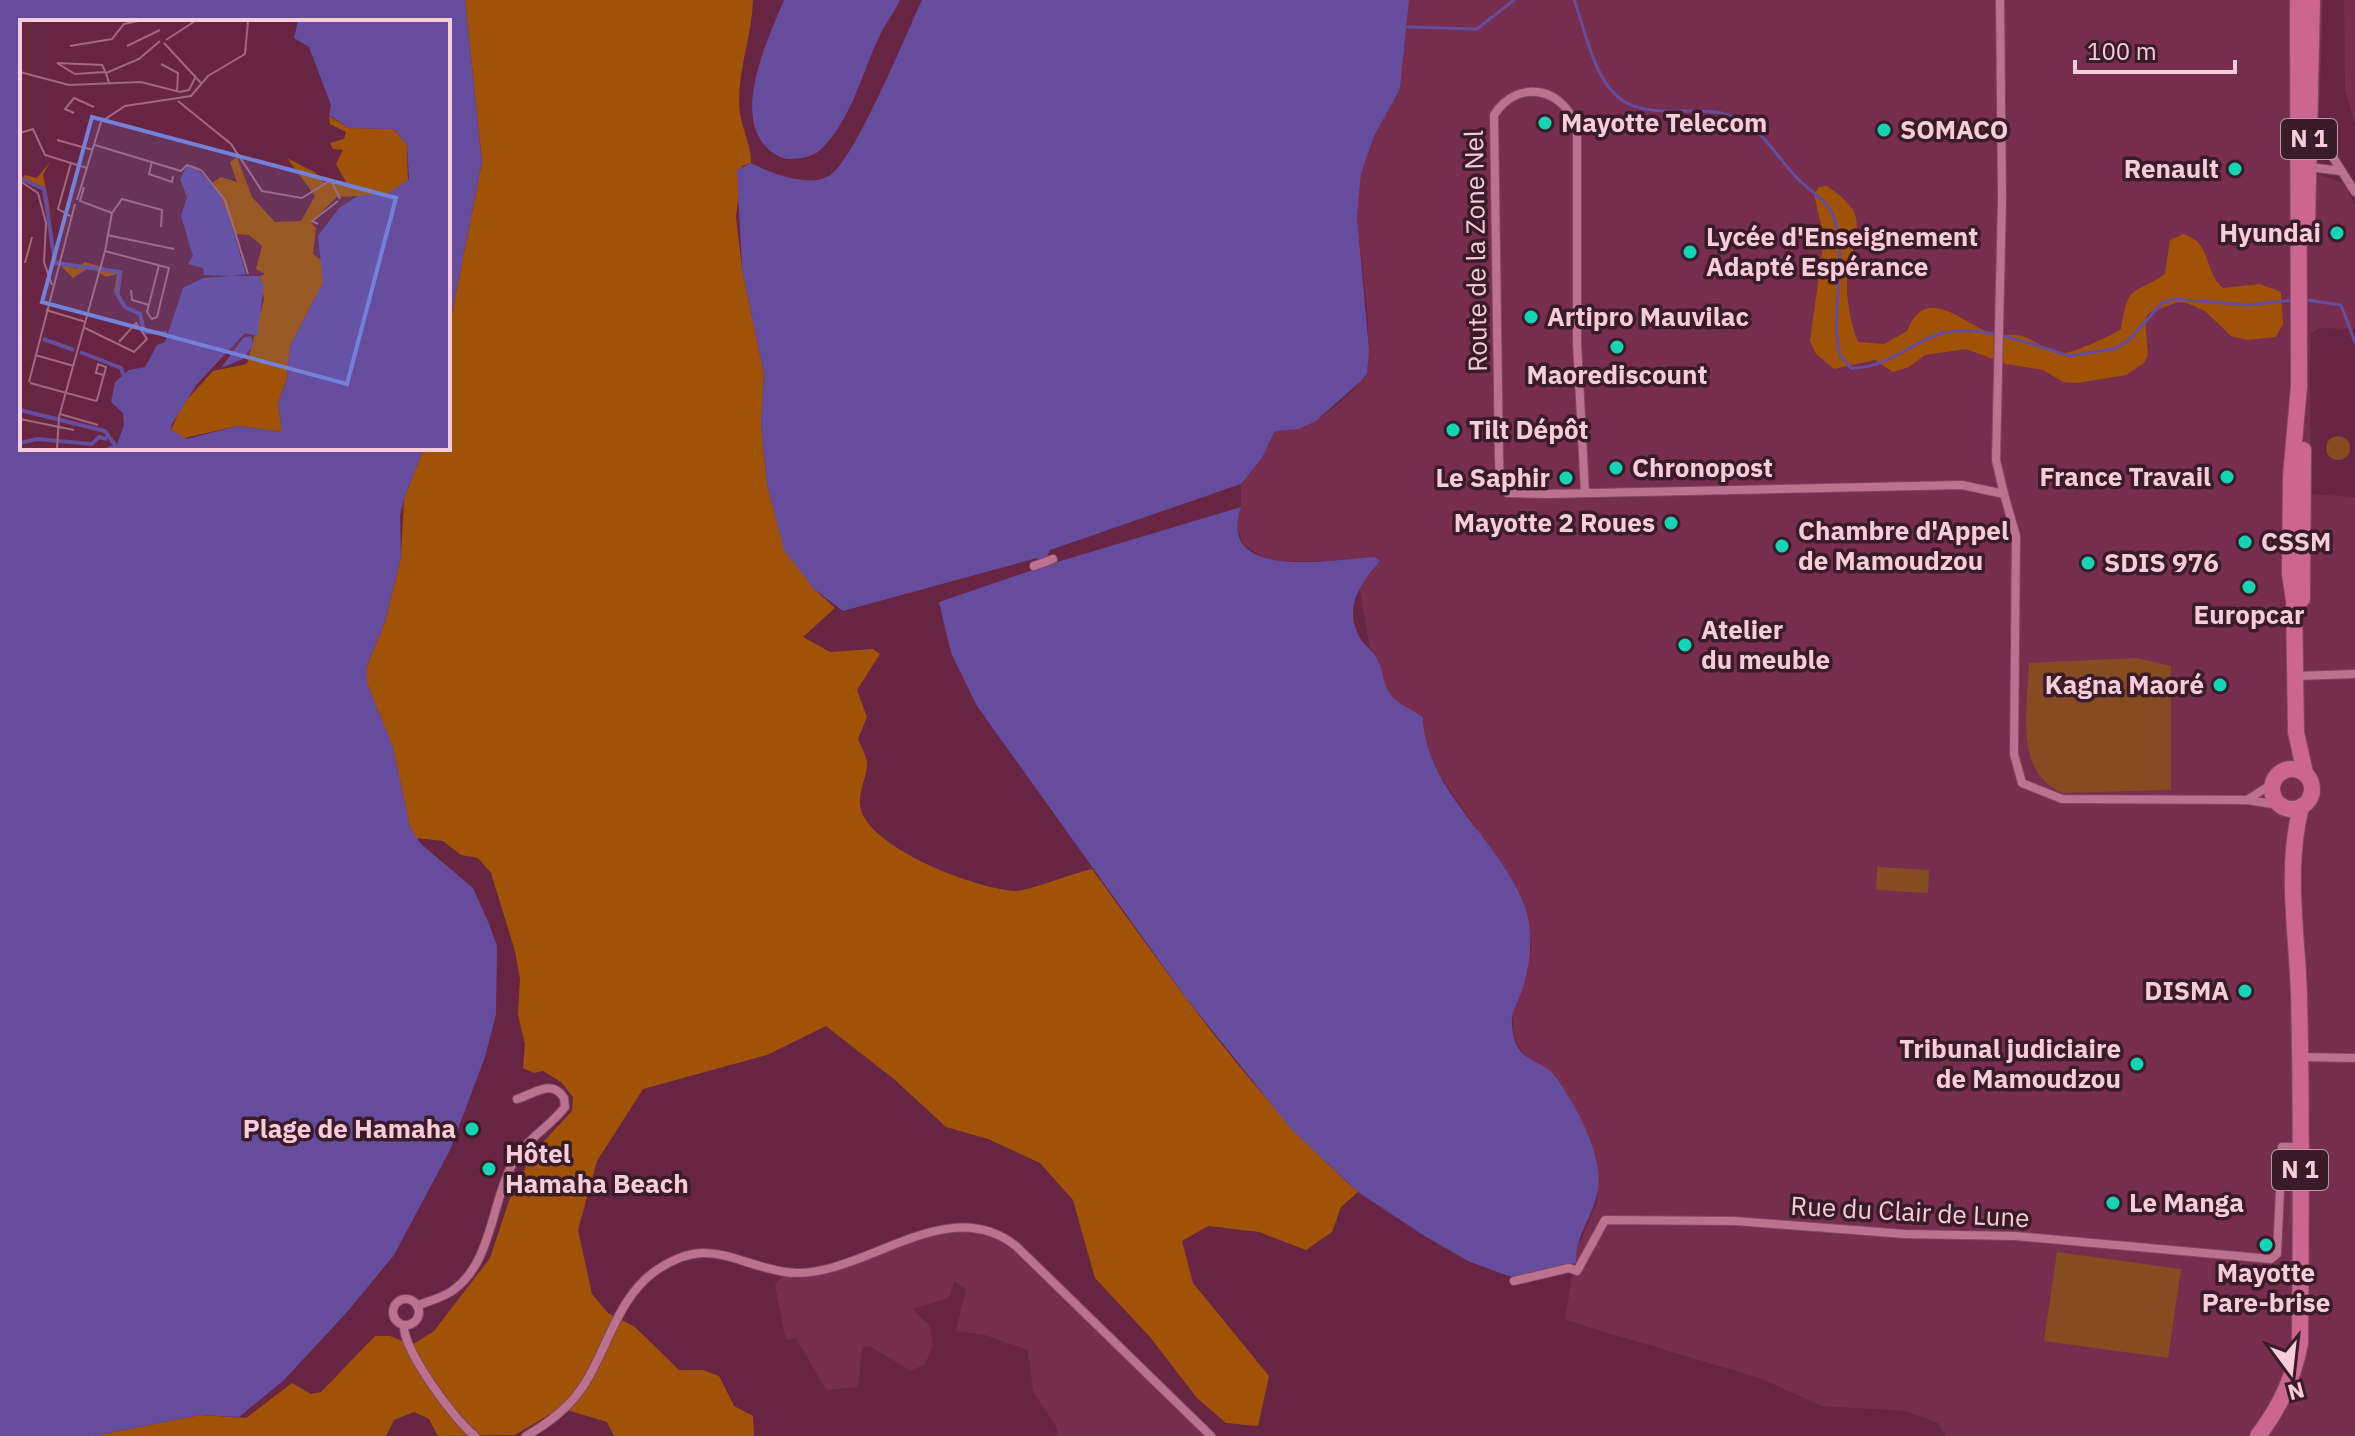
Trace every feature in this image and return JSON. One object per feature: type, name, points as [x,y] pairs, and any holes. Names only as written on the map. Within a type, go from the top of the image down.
[{"type":"main road","name":"N 1","points":[[2298,0],[2303,141]]},
{"type":"main road","name":"N 1","points":[[2288,807],[2312,794],[2296,732],[2290,548],[2291,476],[2299,386],[2299,284],[2306,243],[2302,167],[2312,0]]},
{"type":"main road","name":"N 1","points":[[2289,1385],[2288,1198],[2295,1147],[2298,1057],[2294,836],[2288,807],[2273,796],[2296,732]]},
{"type":"main road","points":[[2278,777],[2294,769],[2305,773]]},
{"type":"main road","name":"N 1","points":[[2258,1436],[2276,1413],[2289,1385],[2300,1343],[2300,1218],[2291,995],[2295,954]]},
{"type":"main road","name":"N 1","points":[[2288,1198],[2300,1218]]},
{"type":"street","points":[[2000,0],[1996,460],[2016,536],[2014,754],[2022,783],[2047,796],[2062,799],[2247,800],[2288,807]]},
{"type":"street","name":"Route de la Zone Nel","points":[[1585,492],[1576,328],[1577,132],[1573,116],[1554,96],[1529,93],[1512,95],[1494,115],[1500,479],[1507,493],[1585,492],[1962,485],[2004,494]]},
{"type":"street","points":[[2303,141],[2329,151],[2355,192]]},
{"type":"street","points":[[2302,167],[2341,171]]},
{"type":"street","points":[[1034,566],[1053,559]]},
{"type":"street","points":[[2296,670],[2355,674]]},
{"type":"street","points":[[2247,800],[2278,777]]},
{"type":"street","points":[[2298,1057],[2355,1058]]},
{"type":"street","points":[[417,1306],[453,1290],[469,1271],[484,1245],[499,1198],[520,1152],[565,1107],[564,1098],[555,1088],[548,1087],[517,1099]]},
{"type":"street","name":"Rue du Clair de Lune","points":[[1514,1281],[1569,1268],[1577,1271],[1605,1220],[1735,1221],[1886,1233],[2015,1236],[2265,1260],[2277,1254],[2288,1198]]},
{"type":"street","points":[[526,1436],[557,1417],[584,1385],[632,1297],[650,1274],[678,1256],[702,1250],[786,1272],[805,1271],[830,1267],[907,1239],[967,1228],[1006,1238],[1017,1247],[1211,1436]]},
{"type":"street","points":[[417,1306],[404,1299],[396,1304],[395,1319],[404,1325],[409,1345],[434,1388],[454,1417],[475,1436]]},
{"type":"street","points":[[404,1325],[416,1319],[417,1306]]},
{"type":"shaded area","points":[[0,0],[465,0],[482,162],[450,323],[450,20],[20,20],[20,450],[423,450],[400,515],[401,557],[385,622],[367,666],[367,683],[393,747],[410,827],[421,844],[473,888],[497,946],[496,1014],[485,1057],[450,1150],[394,1255],[348,1311],[284,1380],[239,1417],[200,1415],[94,1436],[0,1436]]},
{"type":"shaded area","points":[[465,0],[753,0],[739,100],[751,163],[742,166],[736,217],[742,269],[764,374],[761,424],[767,484],[781,537],[814,589],[835,608],[803,637],[830,652],[873,649],[880,654],[857,690],[867,717],[858,739],[867,762],[860,798],[861,810],[870,825],[905,853],[953,875],[998,889],[1022,890],[1092,869],[1216,1038],[1284,1118],[1358,1192],[1341,1207],[1332,1232],[1306,1250],[1259,1232],[1208,1226],[1182,1241],[1193,1283],[1269,1376],[1258,1426],[1226,1423],[1197,1398],[1150,1337],[1095,1278],[1073,1200],[1040,1163],[988,1139],[946,1127],[895,1080],[826,1026],[767,1055],[643,1089],[597,1161],[578,1230],[592,1294],[608,1313],[635,1327],[679,1370],[703,1370],[719,1376],[734,1406],[753,1416],[754,1436],[614,1436],[607,1422],[560,1408],[515,1435],[438,1436],[429,1419],[414,1412],[394,1420],[386,1436],[94,1436],[200,1415],[246,1418],[292,1383],[311,1394],[321,1392],[375,1336],[390,1336],[412,1345],[434,1331],[490,1258],[510,1198],[533,1153],[572,1111],[573,1097],[561,1082],[543,1071],[534,1073],[523,1068],[525,1044],[518,1015],[520,979],[515,951],[491,873],[478,858],[461,855],[443,841],[416,838],[410,827],[393,748],[367,683],[367,666],[385,622],[401,557],[404,499],[423,450],[450,450],[450,323],[482,162]]},
{"type":"shaded area","points":[[784,0],[900,0],[879,37],[839,127],[819,151],[811,156],[793,159],[778,156],[762,142],[754,125],[752,105],[761,60]]},
{"type":"shaded area","points":[[922,0],[1409,0],[1400,89],[1374,136],[1361,174],[1357,217],[1369,350],[1367,373],[1316,421],[1299,429],[1275,431],[1262,458],[1241,484],[1050,550],[1047,556],[1054,563],[1241,507],[1238,531],[1245,547],[1261,557],[1308,562],[1375,557],[1380,561],[1356,596],[1355,627],[1378,660],[1392,697],[1423,717],[1427,743],[1436,768],[1497,856],[1523,902],[1529,925],[1530,949],[1524,985],[1512,1017],[1514,1038],[1523,1054],[1556,1077],[1580,1116],[1596,1159],[1598,1190],[1580,1237],[1576,1263],[1548,1268],[1543,1274],[1516,1278],[1500,1273],[1468,1261],[1358,1192],[1292,1130],[1186,998],[977,706],[951,653],[939,602],[1033,570],[1040,562],[1037,558],[843,611],[814,589],[784,550],[767,484],[761,424],[764,374],[742,269],[737,170],[751,163],[778,175],[811,180],[829,176],[840,166],[865,123]]},
{"type":"shaded area","points":[[1409,0],[2323,0],[2317,174],[2343,183],[2355,205],[2355,329],[2320,328],[2311,333],[2310,372],[2311,494],[2355,497],[2355,1436],[1945,1436],[1938,1423],[1906,1411],[1822,1406],[1759,1378],[1565,1320],[1576,1251],[1597,1203],[1598,1170],[1589,1136],[1556,1076],[1526,1057],[1514,1038],[1513,1009],[1521,994],[1532,943],[1518,890],[1438,772],[1426,745],[1423,717],[1394,700],[1387,690],[1378,659],[1370,649],[1359,585],[1380,561],[1270,561],[1244,545],[1236,525],[1241,507],[1241,484],[1262,458],[1275,431],[1291,429],[1325,415],[1354,390],[1367,373],[1368,320],[1357,217],[1361,174],[1374,136],[1400,89]]},
{"type":"shaded area","points":[[2344,0],[2355,0],[2355,124],[2345,89]]},
{"type":"shaded area","points":[[1827,186],[1849,204],[1856,220],[1847,287],[1858,342],[1884,344],[1907,331],[1915,316],[1925,309],[1935,308],[1982,330],[2021,336],[2054,352],[2065,353],[2121,329],[2129,297],[2165,274],[2170,240],[2183,234],[2199,244],[2223,288],[2260,284],[2281,292],[2283,324],[2276,337],[2247,340],[2231,336],[2205,311],[2178,302],[2149,313],[2145,319],[2148,355],[2144,363],[2126,375],[2077,383],[2063,382],[2043,370],[2006,364],[1966,349],[1925,355],[1909,367],[1893,372],[1875,360],[1834,369],[1816,354],[1810,341],[1824,238],[1814,194],[1819,187]]},
{"type":"shaded area","points":[[2338,436],[2347,439],[2350,448],[2347,457],[2338,460],[2329,457],[2326,448],[2329,439]]},
{"type":"shaded area","points":[[2137,658],[2171,666],[2171,790],[2063,793],[2047,783],[2036,770],[2027,737],[2029,663]]},
{"type":"shaded area","points":[[1877,867],[1929,870],[1928,893],[1876,890]]},
{"type":"shaded area","points":[[967,1228],[1006,1238],[1211,1436],[1057,1436],[1057,1428],[1033,1391],[1028,1350],[985,1335],[956,1331],[966,1289],[954,1281],[949,1298],[912,1309],[930,1326],[933,1345],[925,1364],[911,1371],[870,1346],[862,1347],[858,1387],[826,1390],[796,1338],[786,1340],[775,1285],[786,1272],[830,1267],[907,1239]]},
{"type":"shaded area","points":[[2057,1252],[2181,1269],[2168,1358],[2044,1341]]},
{"type":"waterway","points":[[1408,27],[1477,29],[1514,0]]},
{"type":"waterway","points":[[1574,0],[1598,70],[1614,94],[1625,102],[1648,110],[1709,111],[1735,117],[1756,131],[1798,179],[1826,204],[1834,217],[1839,239],[1837,340],[1840,356],[1851,368],[1875,365],[1926,339],[1953,331],[2004,336],[2070,356],[2117,348],[2130,339],[2162,303],[2175,299],[2247,305],[2294,300]]},
{"type":"waterway","points":[[2306,300],[2341,305],[2355,342]]},
{"type":"place","name":"Mayotte Telecom","points":[[1545,123]]},
{"type":"place","name":"SOMACO","points":[[1884,130]]},
{"type":"place","name":"Renault","points":[[2235,169]]},
{"type":"place","name":"Hyundai","points":[[2337,233]]},
{"type":"place","name":"Lycée d'Enseignement Adapté Espérance","points":[[1690,252]]},
{"type":"place","name":"Artipro Mauvilac","points":[[1531,317]]},
{"type":"place","name":"Maorediscount","points":[[1617,347]]},
{"type":"place","name":"Tilt Dépôt","points":[[1453,430]]},
{"type":"place","name":"Chronopost","points":[[1616,468]]},
{"type":"place","name":"France Travail","points":[[2227,477]]},
{"type":"place","name":"Le Saphir","points":[[1566,478]]},
{"type":"place","name":"Mayotte 2 Roues","points":[[1671,523]]},
{"type":"place","name":"CSSM","points":[[2245,542]]},
{"type":"place","name":"Chambre d'Appel de Mamoudzou","points":[[1782,546]]},
{"type":"place","name":"SDIS 976","points":[[2088,563]]},
{"type":"place","name":"Europcar","points":[[2249,587]]},
{"type":"place","name":"Atelier du meuble","points":[[1685,645]]},
{"type":"place","name":"Kagna Maoré","points":[[2220,685]]},
{"type":"place","name":"DISMA","points":[[2245,991]]},
{"type":"place","name":"Tribunal judiciaire de Mamoudzou","points":[[2137,1064]]},
{"type":"place","name":"Plage de Hamaha","points":[[472,1129]]},
{"type":"place","name":"Hôtel Hamaha Beach","points":[[489,1169]]},
{"type":"place","name":"Le Manga","points":[[2113,1203]]},
{"type":"place","name":"Mayotte Pare-brise","points":[[2266,1245]]}]
